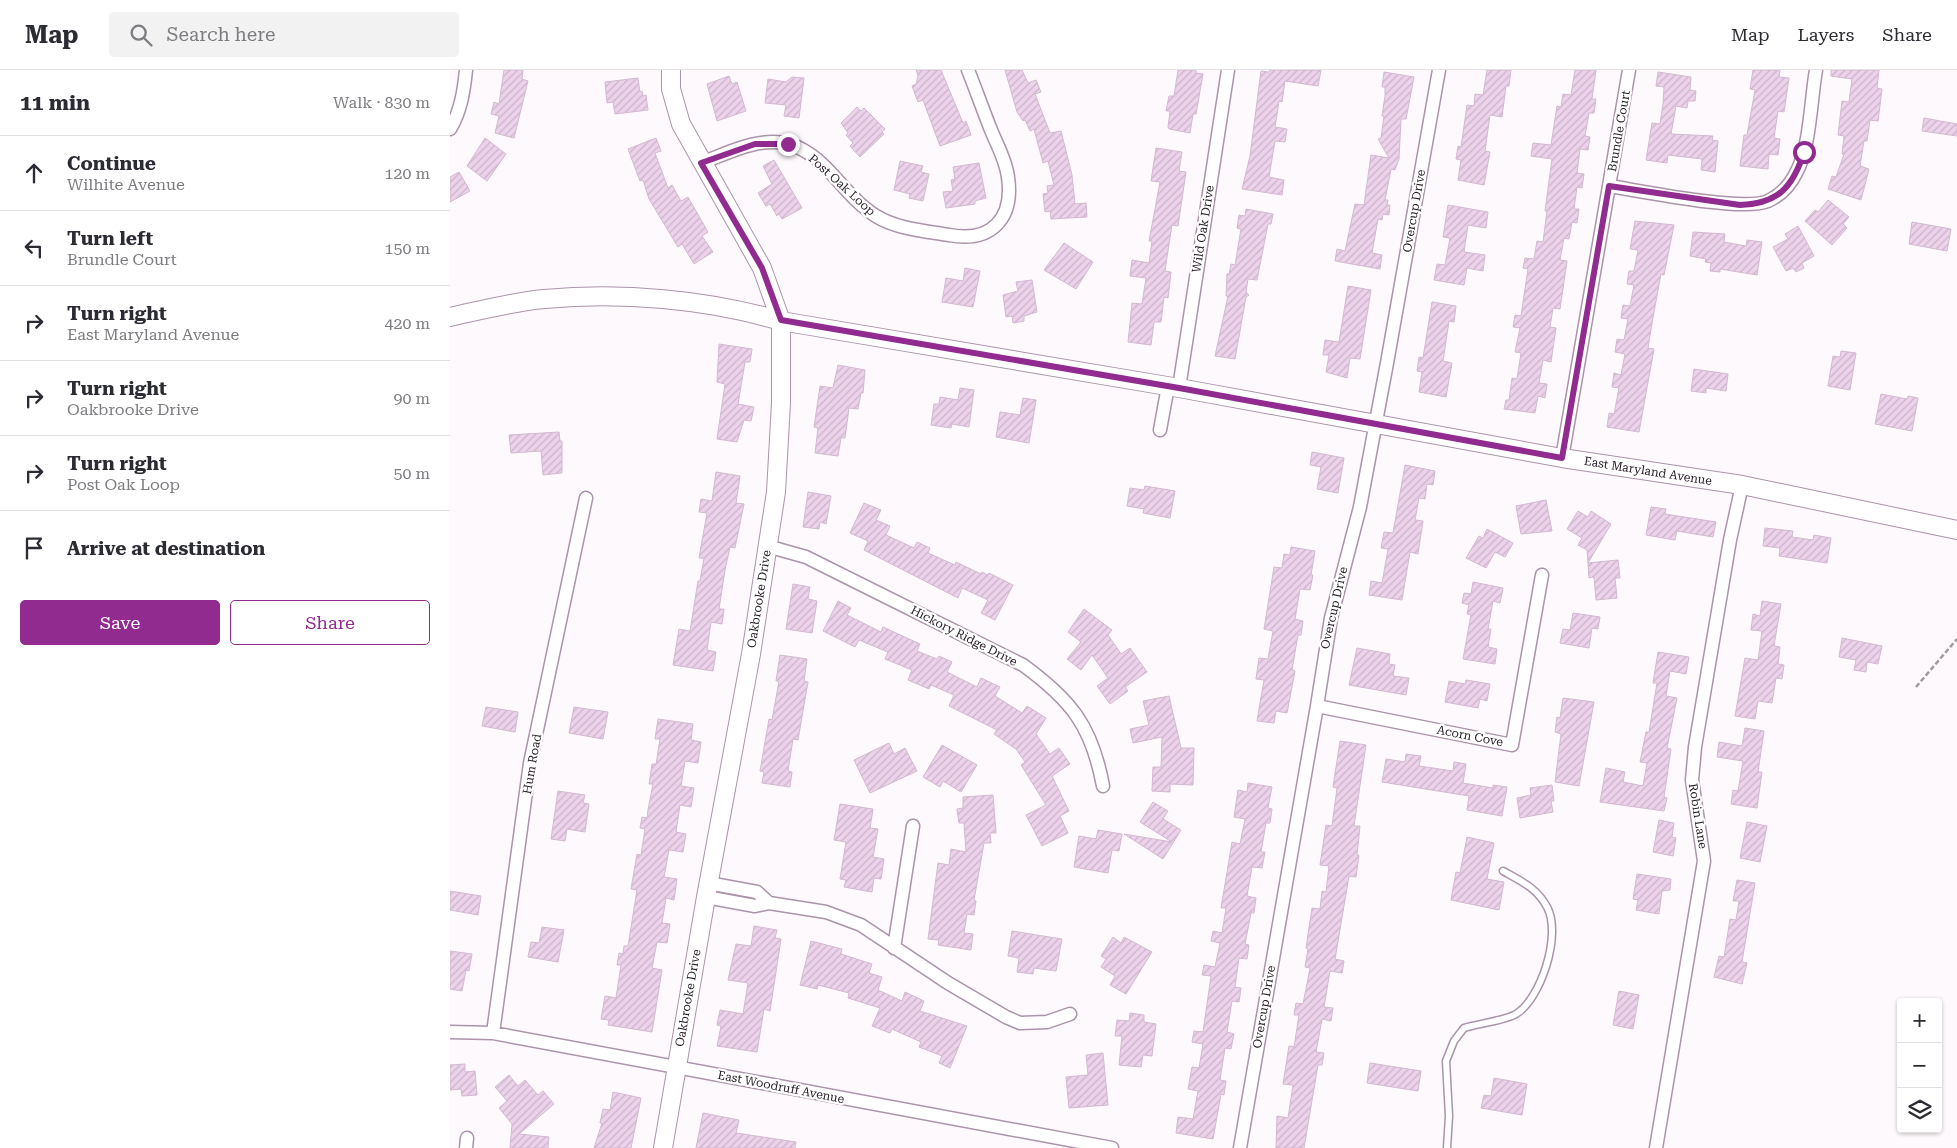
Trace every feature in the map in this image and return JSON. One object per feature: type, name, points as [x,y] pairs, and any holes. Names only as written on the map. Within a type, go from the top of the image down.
[{"type":"street","points":[[450,129],[458,114],[466,70]]},
{"type":"street","name":"Oakbrooke Drive","points":[[663,1148],[707,890],[751,654],[776,482],[781,403],[781,320],[762,268],[701,163],[681,124],[671,89],[671,70]]},
{"type":"street","name":"Post Oak Loop","points":[[701,163],[755,144],[788,144],[813,156],[876,216],[896,226],[965,238],[985,234],[995,227],[1003,216],[1008,199],[1008,176],[1006,165],[968,70]]},
{"type":"street","name":"Wild Oak Drive","points":[[1160,430],[1173,387],[1228,70]]},
{"type":"street","name":"Overcup Drive","points":[[1240,1148],[1317,706],[1323,654],[1360,507],[1439,70]]},
{"type":"street","name":"Brundle Court","points":[[1562,458],[1629,70]]},
{"type":"street","points":[[1609,186],[1740,205],[1768,201],[1788,187],[1798,170],[1804,152],[1816,70]]},
{"type":"street","name":"East Maryland Avenue","points":[[450,317],[541,300],[588,296],[670,300],[756,313],[781,320],[1173,387],[1562,458],[1742,485],[1957,530]]},
{"type":"street","name":"Robin Lane","points":[[1656,1148],[1704,861],[1692,780],[1695,747],[1728,550],[1742,485]]},
{"type":"street","name":"Hum Road","points":[[493,1033],[530,764],[586,498]]},
{"type":"street","name":"Hickory Ridge Drive","points":[[767,546],[806,557],[997,651],[1038,676],[1053,687],[1073,709],[1091,742],[1098,761],[1103,786]]},
{"type":"street","name":"Acorn Cove","points":[[1317,706],[1512,745],[1542,575]]},
{"type":"street","points":[[894,948],[913,826]]},
{"type":"street","points":[[707,890],[757,892],[770,903]]},
{"type":"street","points":[[707,890],[755,906],[770,903],[826,912],[860,925],[948,983],[1006,1018],[1033,1024],[1048,1022],[1070,1014]]},
{"type":"street","points":[[747,904],[750,891]]},
{"type":"street","name":"East Woodruff Avenue","points":[[450,1032],[493,1033],[1112,1148]]},
{"type":"lane","points":[[1447,1148],[1449,1107],[1446,1061],[1454,1041],[1464,1028],[1514,1015],[1529,1004],[1536,992],[1551,945],[1552,926],[1548,907],[1533,888],[1503,871]]},
{"type":"path","points":[[1916,687],[1957,639]]},
{"type":"building","points":[[504,70],[523,70],[522,79],[528,81],[514,138],[495,133],[499,116],[491,114],[494,102],[499,104]]},
{"type":"building","points":[[916,70],[941,70],[963,123],[966,121],[971,135],[940,146],[923,100],[918,102],[912,86],[916,84],[918,76]]},
{"type":"building","points":[[1005,70],[1022,70],[1028,83],[1036,80],[1041,92],[1035,94],[1050,133],[1061,131],[1072,175],[1075,204],[1086,203],[1087,217],[1051,219],[1050,211],[1045,212],[1043,194],[1048,193],[1047,186],[1054,185],[1048,161],[1043,163],[1034,129],[1030,131],[1025,120],[1023,121],[1017,112]]},
{"type":"building","points":[[1178,70],[1196,70],[1196,73],[1203,74],[1196,114],[1193,114],[1190,133],[1169,129],[1168,127],[1170,111],[1166,111],[1169,96],[1174,96]]},
{"type":"building","points":[[1270,70],[1321,70],[1318,86],[1285,81],[1282,102],[1279,101],[1275,127],[1287,129],[1285,142],[1275,141],[1269,177],[1284,180],[1282,195],[1242,189],[1250,156],[1261,71],[1269,72]]},
{"type":"building","points":[[1487,70],[1511,70],[1509,86],[1506,86],[1502,117],[1490,115],[1485,151],[1490,152],[1484,185],[1458,180],[1461,160],[1456,159],[1458,146],[1461,147],[1467,105],[1474,106],[1475,94],[1483,95]]},
{"type":"building","points":[[1575,70],[1596,70],[1592,99],[1596,99],[1594,113],[1589,113],[1585,136],[1590,137],[1588,150],[1580,149],[1577,173],[1584,174],[1582,188],[1577,187],[1574,209],[1579,209],[1577,223],[1572,222],[1569,239],[1564,238],[1560,260],[1567,261],[1560,309],[1553,308],[1550,327],[1556,328],[1551,362],[1543,360],[1539,383],[1547,384],[1545,398],[1538,396],[1535,413],[1504,409],[1506,400],[1509,400],[1512,378],[1517,379],[1521,353],[1515,352],[1520,328],[1513,327],[1515,315],[1521,316],[1528,269],[1523,268],[1525,258],[1534,259],[1537,241],[1543,242],[1547,211],[1545,211],[1552,159],[1531,156],[1533,143],[1551,145],[1557,106],[1561,107],[1563,94],[1571,95]]},
{"type":"building","points":[[1753,70],[1780,70],[1779,77],[1789,78],[1784,112],[1778,111],[1774,138],[1780,139],[1778,155],[1769,154],[1768,169],[1740,166],[1744,135],[1747,135],[1755,90],[1750,89]]},
{"type":"building","points":[[1831,70],[1879,70],[1877,88],[1882,89],[1878,121],[1870,120],[1867,141],[1864,141],[1860,166],[1869,169],[1861,200],[1828,189],[1832,176],[1836,177],[1844,154],[1842,154],[1844,136],[1838,135],[1842,101],[1849,102],[1852,79],[1831,76]]},
{"type":"building","points":[[1384,72],[1414,77],[1406,119],[1401,119],[1399,159],[1395,170],[1391,169],[1385,200],[1388,200],[1387,205],[1390,205],[1389,215],[1383,214],[1382,220],[1378,219],[1372,253],[1382,255],[1380,269],[1335,261],[1337,249],[1345,251],[1355,204],[1364,205],[1371,155],[1389,158],[1378,139],[1381,138],[1384,116],[1382,116],[1385,87],[1382,87]]},
{"type":"building","points":[[1658,72],[1691,77],[1690,90],[1696,91],[1695,101],[1688,101],[1687,108],[1676,106],[1671,134],[1713,136],[1712,140],[1718,141],[1715,172],[1701,170],[1702,159],[1668,155],[1667,163],[1646,160],[1652,123],[1660,124],[1663,104],[1664,87],[1656,86]]},
{"type":"building","points":[[729,76],[732,84],[737,82],[746,111],[717,121],[707,84]]},
{"type":"building","points":[[792,77],[804,78],[799,118],[784,116],[786,105],[765,103],[768,79],[786,82]]},
{"type":"building","points":[[638,78],[640,92],[642,91],[643,96],[646,95],[648,110],[615,114],[613,102],[607,103],[605,82]]},
{"type":"building","points":[[857,107],[861,111],[864,108],[885,129],[882,132],[884,134],[860,157],[850,146],[853,143],[846,135],[848,133],[841,123]]},
{"type":"building","points":[[1924,118],[1957,124],[1957,136],[1922,131]]},
{"type":"building","points":[[485,138],[506,154],[487,181],[467,166]]},
{"type":"building","points":[[656,138],[661,151],[655,153],[668,188],[672,185],[681,201],[688,197],[708,232],[702,236],[713,252],[694,264],[682,244],[678,247],[649,199],[643,180],[640,181],[628,149]]},
{"type":"building","points":[[1156,148],[1182,152],[1179,171],[1186,172],[1178,226],[1172,225],[1165,271],[1171,272],[1168,298],[1164,297],[1161,322],[1154,322],[1151,345],[1128,342],[1132,303],[1142,304],[1146,278],[1130,276],[1132,260],[1149,263],[1152,241],[1149,241],[1160,182],[1151,181]]},
{"type":"building","points":[[774,160],[802,208],[782,219],[779,214],[777,216],[770,204],[766,206],[758,193],[772,184],[763,166]]},
{"type":"building","points":[[900,161],[923,166],[921,172],[929,174],[923,201],[909,198],[910,194],[894,190]]},
{"type":"building","points":[[979,163],[986,198],[975,201],[975,204],[946,208],[943,192],[953,191],[951,180],[955,179],[953,167]]},
{"type":"building","points":[[459,172],[470,191],[450,202],[450,177]]},
{"type":"building","points":[[1828,200],[1849,217],[1843,224],[1847,228],[1832,245],[1805,221],[1815,210],[1818,212]]},
{"type":"building","points":[[1448,205],[1488,212],[1486,228],[1468,225],[1464,252],[1485,255],[1483,271],[1467,268],[1464,285],[1434,280],[1437,264],[1445,265],[1450,238],[1443,237]]},
{"type":"building","points":[[1246,209],[1273,214],[1271,224],[1268,224],[1257,280],[1248,279],[1246,292],[1249,295],[1246,297],[1235,359],[1215,356],[1228,296],[1226,296],[1227,274],[1229,274],[1231,264],[1235,265],[1241,229],[1237,228],[1239,215],[1245,216]]},
{"type":"building","points":[[1635,221],[1674,225],[1664,275],[1661,274],[1652,323],[1648,348],[1654,349],[1639,432],[1607,427],[1609,413],[1614,414],[1619,388],[1612,387],[1614,373],[1621,375],[1625,354],[1615,352],[1617,339],[1624,340],[1628,319],[1621,318],[1623,305],[1630,306],[1634,285],[1627,284],[1629,271],[1634,271],[1638,250],[1630,249]]},
{"type":"building","points":[[1912,222],[1951,229],[1947,251],[1909,244]]},
{"type":"building","points":[[1798,226],[1814,256],[1802,263],[1804,268],[1796,272],[1793,268],[1786,271],[1773,247],[1788,239],[1785,234]]},
{"type":"building","points":[[1693,232],[1725,234],[1724,242],[1746,246],[1747,240],[1762,242],[1757,275],[1720,269],[1720,272],[1710,271],[1711,263],[1705,262],[1706,259],[1690,256]]},
{"type":"building","points":[[1064,243],[1093,262],[1076,289],[1044,270]]},
{"type":"building","points":[[965,268],[980,271],[973,307],[942,302],[946,278],[963,281]]},
{"type":"building","points":[[1032,280],[1037,312],[1024,316],[1024,321],[1013,323],[1012,316],[1006,317],[1003,295],[1018,291],[1016,282]]},
{"type":"building","points":[[1348,286],[1371,290],[1360,359],[1350,358],[1347,378],[1326,372],[1329,355],[1323,355],[1325,340],[1339,342]]},
{"type":"building","points":[[1432,302],[1456,306],[1454,322],[1449,321],[1443,361],[1452,363],[1446,397],[1419,392],[1422,372],[1417,371],[1419,357],[1423,358]]},
{"type":"building","points":[[719,344],[752,349],[750,362],[745,362],[738,404],[754,407],[751,421],[744,420],[737,442],[717,439],[725,384],[717,382]]},
{"type":"building","points":[[1841,351],[1856,353],[1850,390],[1828,386],[1833,356],[1840,357]]},
{"type":"building","points":[[838,365],[865,370],[863,393],[861,393],[858,409],[849,408],[845,438],[841,438],[838,456],[815,453],[818,428],[814,427],[820,386],[833,388]]},
{"type":"building","points":[[1694,369],[1728,374],[1726,391],[1706,388],[1706,393],[1691,391]]},
{"type":"building","points":[[960,388],[974,390],[969,427],[952,424],[951,428],[931,425],[934,404],[939,404],[940,397],[958,400]]},
{"type":"building","points":[[1881,394],[1907,399],[1908,396],[1918,398],[1912,431],[1875,424]]},
{"type":"building","points":[[1023,398],[1036,400],[1029,443],[996,437],[1000,412],[1020,415]]},
{"type":"building","points":[[559,432],[560,441],[562,441],[562,473],[543,475],[541,451],[511,453],[509,435]]},
{"type":"building","points":[[1312,452],[1344,458],[1338,493],[1317,489],[1321,467],[1310,465]]},
{"type":"building","points":[[1405,465],[1435,471],[1433,485],[1427,484],[1425,499],[1419,498],[1415,520],[1423,521],[1418,554],[1410,552],[1402,600],[1369,595],[1371,581],[1382,583],[1388,549],[1381,548],[1384,532],[1393,533]]},
{"type":"building","points":[[716,472],[740,476],[736,503],[744,504],[735,548],[730,547],[725,570],[719,609],[724,609],[722,624],[711,622],[707,650],[716,652],[713,671],[673,665],[679,629],[690,631],[698,581],[700,581],[704,558],[699,558],[707,513],[699,512],[701,499],[712,501]]},
{"type":"building","points":[[1145,486],[1175,491],[1170,518],[1143,513],[1144,509],[1127,506],[1130,488],[1144,490]]},
{"type":"building","points":[[808,492],[831,496],[826,524],[820,522],[819,529],[803,527]]},
{"type":"building","points":[[1546,500],[1552,531],[1521,534],[1516,506]]},
{"type":"building","points":[[864,503],[881,510],[876,520],[890,526],[886,535],[914,548],[917,542],[930,548],[928,553],[955,565],[956,562],[981,574],[982,572],[988,575],[989,573],[1013,585],[995,620],[981,613],[988,600],[962,588],[958,598],[864,550],[868,541],[850,533]]},
{"type":"building","points":[[1651,507],[1666,509],[1665,514],[1716,522],[1713,537],[1677,531],[1675,540],[1646,535]]},
{"type":"building","points":[[1578,511],[1588,517],[1591,511],[1611,524],[1588,563],[1587,550],[1578,545],[1582,538],[1567,529]]},
{"type":"building","points":[[1765,528],[1793,531],[1792,537],[1813,540],[1814,535],[1831,538],[1827,563],[1779,556],[1780,548],[1763,546]]},
{"type":"building","points":[[1487,529],[1513,543],[1505,557],[1495,552],[1486,568],[1466,558],[1479,536],[1483,538]]},
{"type":"building","points":[[1291,547],[1315,551],[1310,590],[1300,589],[1295,619],[1303,621],[1301,635],[1298,635],[1292,670],[1295,671],[1287,713],[1276,711],[1274,723],[1257,721],[1264,680],[1256,679],[1259,658],[1268,659],[1273,631],[1264,629],[1274,567],[1282,568],[1284,554],[1290,555]]},
{"type":"building","points":[[1618,560],[1620,578],[1615,578],[1617,598],[1596,600],[1594,577],[1589,578],[1588,563]]},
{"type":"building","points":[[1473,582],[1503,588],[1500,603],[1493,601],[1488,629],[1491,629],[1488,647],[1497,649],[1495,664],[1463,659],[1471,615],[1467,614],[1469,605],[1462,603],[1464,593],[1471,594]]},
{"type":"building","points":[[793,584],[810,587],[808,599],[817,601],[812,633],[786,629]]},
{"type":"building","points":[[838,601],[851,608],[847,615],[881,632],[883,627],[920,644],[917,651],[937,659],[939,656],[952,662],[947,672],[977,687],[981,678],[1000,687],[995,696],[1022,713],[1027,706],[1046,718],[1036,734],[1050,754],[1059,748],[1070,764],[1052,776],[1069,811],[1060,816],[1068,833],[1042,846],[1026,815],[1046,805],[1021,765],[1025,762],[1016,749],[994,734],[997,730],[949,706],[954,695],[931,685],[929,689],[908,680],[912,670],[885,659],[888,652],[859,640],[855,647],[823,631]]},
{"type":"building","points":[[1762,601],[1781,604],[1774,646],[1780,647],[1778,664],[1784,665],[1782,679],[1776,678],[1772,703],[1758,701],[1755,719],[1735,716],[1745,658],[1758,660],[1762,631],[1751,630],[1753,614],[1760,616]]},
{"type":"building","points":[[1084,609],[1112,630],[1108,635],[1121,654],[1130,648],[1147,672],[1125,687],[1128,691],[1110,704],[1097,686],[1108,678],[1092,655],[1081,670],[1067,659],[1081,642],[1068,632]]},
{"type":"building","points":[[1573,613],[1600,617],[1598,629],[1592,628],[1589,648],[1560,643],[1563,629],[1570,630]]},
{"type":"building","points":[[1842,638],[1882,646],[1878,664],[1867,662],[1866,672],[1854,670],[1856,660],[1839,657]]},
{"type":"building","points":[[1357,648],[1390,654],[1389,664],[1395,665],[1393,676],[1409,678],[1406,695],[1349,685]]},
{"type":"building","points":[[1658,652],[1689,657],[1686,674],[1670,671],[1666,696],[1677,698],[1667,748],[1671,749],[1664,797],[1667,798],[1664,811],[1600,802],[1606,768],[1625,772],[1623,782],[1643,786],[1647,763],[1640,762],[1646,732],[1649,732],[1657,683],[1653,683]]},
{"type":"building","points":[[780,655],[807,659],[804,681],[808,682],[798,740],[793,739],[788,771],[792,772],[790,787],[762,783],[764,772],[760,771],[769,719],[772,720],[779,681],[776,681]]},
{"type":"building","points":[[1466,680],[1490,684],[1487,701],[1480,699],[1478,708],[1445,702],[1449,681],[1465,684]]},
{"type":"building","points":[[1169,696],[1181,748],[1194,748],[1193,785],[1170,784],[1170,792],[1152,791],[1153,767],[1161,767],[1162,737],[1133,743],[1130,729],[1149,725],[1143,701]]},
{"type":"building","points":[[1563,698],[1594,702],[1579,786],[1555,782],[1561,734],[1555,732],[1557,717],[1560,718]]},
{"type":"building","points":[[486,707],[518,712],[515,732],[482,726]]},
{"type":"building","points":[[574,707],[608,712],[603,739],[569,733]]},
{"type":"building","points":[[658,719],[693,724],[691,740],[701,742],[698,763],[685,761],[681,786],[694,788],[691,807],[680,805],[676,832],[686,834],[683,852],[669,850],[664,877],[677,879],[674,900],[666,898],[662,923],[670,924],[667,943],[657,942],[652,968],[662,970],[652,1032],[608,1025],[609,1020],[601,1019],[605,996],[616,998],[621,965],[617,965],[619,953],[623,954],[624,946],[628,946],[637,890],[631,889],[637,854],[641,855],[645,829],[640,828],[642,817],[647,818],[653,784],[649,784],[652,764],[656,764],[660,739],[655,739]]},
{"type":"building","points":[[1745,728],[1764,731],[1758,772],[1762,772],[1757,808],[1731,804],[1733,790],[1738,791],[1743,761],[1717,757],[1719,742],[1742,746]]},
{"type":"building","points":[[1340,741],[1366,745],[1354,826],[1360,826],[1356,877],[1349,876],[1335,959],[1344,961],[1342,973],[1330,971],[1324,1007],[1333,1008],[1331,1021],[1322,1019],[1316,1052],[1324,1053],[1322,1065],[1318,1065],[1304,1148],[1276,1148],[1277,1116],[1288,1118],[1293,1085],[1283,1084],[1289,1046],[1294,1047],[1299,1015],[1294,1015],[1296,1003],[1303,1004],[1310,968],[1305,967],[1312,908],[1320,909],[1322,891],[1326,892],[1329,866],[1320,865],[1326,825],[1332,826],[1337,788],[1333,787]]},
{"type":"building","points":[[889,743],[894,754],[905,748],[917,771],[870,793],[854,760]]},
{"type":"building","points":[[942,745],[977,765],[961,792],[943,781],[940,787],[923,777]]},
{"type":"building","points":[[1406,754],[1421,756],[1419,766],[1453,771],[1454,762],[1466,764],[1463,783],[1493,788],[1493,785],[1507,787],[1502,816],[1467,810],[1469,796],[1382,782],[1386,759],[1405,762]]},
{"type":"building","points":[[1248,783],[1272,787],[1268,808],[1272,809],[1270,823],[1266,823],[1261,852],[1265,852],[1262,868],[1252,867],[1247,896],[1256,898],[1254,913],[1251,913],[1245,944],[1249,945],[1247,959],[1239,958],[1235,987],[1241,988],[1239,1002],[1232,1001],[1227,1032],[1234,1034],[1231,1049],[1225,1048],[1220,1080],[1226,1081],[1224,1095],[1221,1094],[1213,1139],[1176,1133],[1178,1117],[1193,1119],[1198,1091],[1188,1089],[1192,1067],[1199,1068],[1203,1044],[1192,1042],[1194,1031],[1203,1032],[1211,976],[1202,975],[1204,965],[1215,967],[1220,943],[1211,941],[1213,931],[1222,933],[1226,908],[1221,908],[1232,842],[1240,844],[1245,819],[1234,817],[1238,790],[1247,792]]},
{"type":"building","points":[[1552,785],[1554,801],[1551,801],[1553,812],[1520,818],[1517,798],[1531,795],[1530,788]]},
{"type":"building","points":[[558,791],[585,795],[583,803],[589,804],[585,832],[567,829],[565,841],[551,839]]},
{"type":"building","points":[[993,795],[996,833],[990,833],[991,843],[984,843],[974,900],[976,901],[974,915],[967,914],[964,933],[973,934],[971,950],[938,945],[939,940],[928,939],[938,863],[949,865],[951,849],[966,852],[964,823],[959,823],[957,809],[963,808],[963,797]]},
{"type":"building","points":[[1153,802],[1168,811],[1163,819],[1181,830],[1163,859],[1124,834],[1172,842],[1140,822]]},
{"type":"building","points":[[840,804],[873,809],[870,828],[878,829],[873,857],[884,859],[881,879],[874,878],[872,892],[844,887],[846,880],[840,879],[846,842],[834,840]]},
{"type":"building","points":[[1659,820],[1674,823],[1672,837],[1676,838],[1673,856],[1653,852]]},
{"type":"building","points":[[1747,822],[1767,826],[1760,862],[1740,858]]},
{"type":"building","points":[[1098,830],[1122,834],[1119,851],[1112,850],[1108,873],[1074,867],[1079,836],[1096,839]]},
{"type":"building","points":[[1467,837],[1494,843],[1487,879],[1504,882],[1499,910],[1451,900],[1456,872],[1460,873]]},
{"type":"building","points":[[1637,874],[1671,879],[1670,890],[1662,891],[1659,914],[1636,910],[1638,900],[1633,899]]},
{"type":"building","points":[[1737,880],[1755,883],[1742,962],[1747,963],[1742,984],[1714,977],[1719,956],[1724,957],[1730,919],[1736,920],[1739,901],[1733,901]]},
{"type":"building","points":[[450,891],[481,896],[478,915],[450,910]]},
{"type":"building","points":[[754,926],[777,930],[775,938],[781,939],[770,1011],[764,1009],[757,1052],[717,1046],[721,1026],[717,1025],[720,1010],[743,1014],[748,983],[728,980],[736,944],[751,946]]},
{"type":"building","points":[[542,927],[564,930],[558,962],[528,957],[531,942],[539,943]]},
{"type":"building","points":[[1012,931],[1062,939],[1056,971],[1034,968],[1033,974],[1017,972],[1019,958],[1008,956]]},
{"type":"building","points":[[1113,937],[1121,943],[1124,937],[1152,952],[1126,994],[1110,985],[1115,976],[1101,967],[1106,959],[1101,956]]},
{"type":"building","points":[[811,941],[842,949],[841,954],[872,964],[869,973],[882,977],[878,990],[902,1001],[905,992],[924,1001],[920,1011],[967,1026],[950,1068],[939,1063],[942,1056],[919,1047],[921,1042],[892,1029],[890,1033],[872,1026],[880,1008],[848,998],[849,993],[818,985],[817,989],[800,985]]},
{"type":"building","points":[[450,951],[472,954],[469,971],[466,970],[462,991],[450,989]]},
{"type":"building","points":[[1619,991],[1639,995],[1633,1029],[1613,1025]]},
{"type":"building","points":[[1130,1013],[1144,1015],[1144,1022],[1156,1024],[1152,1056],[1143,1055],[1141,1067],[1119,1065],[1122,1036],[1115,1036],[1117,1020],[1129,1021]]},
{"type":"building","points":[[1103,1053],[1108,1105],[1069,1108],[1066,1077],[1088,1075],[1086,1055]]},
{"type":"building","points":[[1370,1063],[1421,1071],[1418,1091],[1367,1083]]},
{"type":"building","points":[[465,1064],[465,1072],[475,1071],[477,1095],[462,1096],[461,1089],[450,1090],[450,1065]]},
{"type":"building","points":[[509,1075],[518,1086],[525,1080],[538,1095],[543,1091],[554,1104],[519,1134],[549,1137],[548,1148],[510,1148],[512,1124],[499,1108],[507,1101],[495,1087]]},
{"type":"building","points":[[1494,1078],[1527,1084],[1522,1115],[1481,1108],[1484,1095],[1491,1096]]},
{"type":"building","points":[[613,1092],[641,1098],[631,1148],[594,1148],[602,1123],[600,1123],[603,1109],[610,1110]]},
{"type":"building","points":[[703,1113],[739,1120],[736,1133],[796,1142],[795,1148],[696,1148]]},
{"type":"route","points":[[788,144],[771,142],[755,144],[701,163],[762,268],[781,320],[1179,388],[1562,458],[1609,186],[1740,205],[1754,204],[1768,201],[1788,187],[1798,170],[1804,152]]}]
